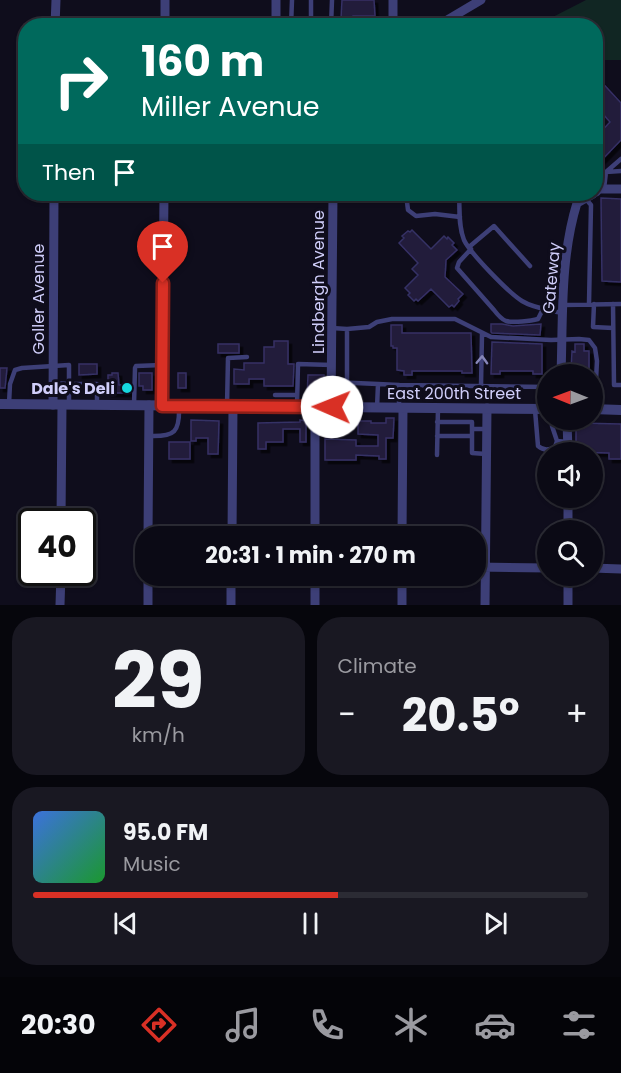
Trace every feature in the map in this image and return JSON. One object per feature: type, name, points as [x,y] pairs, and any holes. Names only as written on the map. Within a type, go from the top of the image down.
[{"type":"street","points":[[56,0],[56,18]]},
{"type":"street","points":[[165,0],[165,18]]},
{"type":"street","points":[[276,0],[276,18]]},
{"type":"street","points":[[393,0],[393,18]]},
{"type":"street","points":[[452,18],[482,0]]},
{"type":"street","points":[[603,192],[621,189]]},
{"type":"street","name":"Goller Avenue","points":[[54,201],[53,383],[61,405],[61,508]]},
{"type":"street","points":[[162,406],[164,201]]},
{"type":"street","name":"Lindbergh Avenue","points":[[332,407],[333,201]]},
{"type":"street","name":"Gateway","points":[[561,364],[562,309],[572,221],[577,203],[580,201]]},
{"type":"street","name":"East 200th Street","points":[[5,404],[535,409]]},
{"type":"street","points":[[148,526],[149,405]]},
{"type":"street","points":[[230,406],[232,526]]},
{"type":"street","points":[[315,407],[315,526]]},
{"type":"street","points":[[401,408],[402,526]]},
{"type":"street","points":[[482,526],[487,408]]},
{"type":"street","points":[[603,409],[621,410]]},
{"type":"street","points":[[567,430],[568,442]]},
{"type":"street","points":[[486,567],[537,568]]},
{"type":"street","points":[[603,568],[621,569]]},
{"type":"street","points":[[60,586],[60,605]]},
{"type":"street","points":[[148,586],[148,605]]},
{"type":"street","points":[[231,586],[231,605]]},
{"type":"street","points":[[315,586],[315,605]]},
{"type":"street","points":[[402,586],[402,605]]},
{"type":"street","points":[[482,586],[485,605]]},
{"type":"street","points":[[568,586],[568,605]]},
{"type":"lane","points":[[291,18],[292,0]]},
{"type":"lane","points":[[311,0],[311,18]]},
{"type":"lane","points":[[332,0],[332,18]]},
{"type":"lane","points":[[603,177],[621,159]]},
{"type":"lane","points":[[606,172],[621,171]]},
{"type":"lane","points":[[407,201],[408,210],[416,216],[435,214],[460,217]]},
{"type":"lane","points":[[459,201],[465,242],[485,267],[523,302],[543,309],[562,309],[592,304],[621,304]]},
{"type":"lane","points":[[592,201],[593,327],[613,328]]},
{"type":"lane","points":[[530,266],[494,226],[470,248],[459,261],[457,268],[498,316],[506,321],[538,319],[543,309]]},
{"type":"lane","points":[[613,303],[614,385],[621,385]]},
{"type":"lane","points":[[332,328],[369,327],[377,322],[392,319],[455,319],[491,337],[589,340],[595,348],[597,364]]},
{"type":"lane","points":[[347,329],[347,383]]},
{"type":"lane","points":[[481,386],[482,334]]},
{"type":"lane","points":[[230,406],[228,357],[247,357]]},
{"type":"lane","points":[[297,407],[298,364],[332,365]]},
{"type":"lane","points":[[5,404],[15,370],[69,365],[69,384],[61,405]]},
{"type":"lane","points":[[134,405],[136,366],[162,365]]},
{"type":"lane","points":[[332,382],[537,387]]},
{"type":"lane","points":[[53,383],[97,384],[97,405]]},
{"type":"lane","points":[[377,408],[378,384]]},
{"type":"lane","points":[[399,385],[401,408]]},
{"type":"lane","points":[[275,395],[297,395]]},
{"type":"lane","points":[[149,436],[163,437],[177,429],[180,423],[179,406]]},
{"type":"lane","points":[[315,431],[347,430],[347,407]]},
{"type":"lane","points":[[436,455],[438,408]]},
{"type":"lane","points":[[466,408],[466,422]]},
{"type":"lane","points":[[535,409],[538,446],[543,450],[555,447],[557,441],[553,430]]},
{"type":"lane","points":[[437,422],[472,422],[472,453],[486,454]]},
{"type":"lane","points":[[472,429],[487,429]]},
{"type":"lane","points":[[436,436],[472,436]]},
{"type":"lane","points":[[557,441],[568,442]]},
{"type":"green space","points":[[586,0],[621,0],[621,60],[603,60],[603,18],[551,18]]},
{"type":"building","points":[[342,0],[374,0],[375,16],[341,18]]},
{"type":"building","points":[[603,84],[621,103],[621,140],[603,159],[603,130],[610,122],[603,114]]},
{"type":"building","points":[[603,198],[621,199],[621,282],[602,281],[601,201]]},
{"type":"building","points":[[412,230],[431,249],[444,236],[454,243],[452,245],[457,250],[446,260],[445,277],[463,294],[454,307],[452,305],[449,307],[431,289],[418,301],[416,299],[414,301],[408,295],[410,293],[405,288],[418,275],[412,269],[418,263],[399,243],[404,238],[402,236]]},
{"type":"building","points":[[491,324],[513,326],[541,324],[540,335],[492,333]]},
{"type":"building","points":[[391,325],[402,325],[402,333],[471,333],[472,373],[412,371],[412,375],[404,375],[404,371],[397,370],[397,348],[391,346]]},
{"type":"building","points":[[274,341],[288,341],[288,364],[294,364],[293,386],[264,386],[264,379],[249,379],[249,384],[234,384],[234,369],[244,370],[244,363],[264,363],[264,347],[274,347]]},
{"type":"building","points":[[492,342],[542,344],[542,364],[537,364],[537,374],[533,374],[533,371],[500,371],[500,374],[491,374]]},
{"type":"building","points":[[218,344],[239,344],[239,353],[218,353]]},
{"type":"building","points":[[575,344],[584,344],[584,351],[589,351],[589,364],[571,364],[572,351],[575,352]]},
{"type":"building","points":[[79,364],[97,364],[97,374],[79,375]]},
{"type":"building","points":[[0,368],[7,368],[5,388],[0,388]]},
{"type":"building","points":[[118,373],[119,385],[130,385],[130,393],[108,393],[108,375]]},
{"type":"building","points":[[139,373],[152,373],[152,390],[143,390],[143,386],[139,386]]},
{"type":"building","points":[[178,373],[186,373],[186,388],[178,388]]},
{"type":"building","points":[[308,375],[324,375],[324,399],[307,397]]},
{"type":"building","points":[[386,418],[394,418],[393,438],[386,438],[386,459],[379,459],[379,456],[356,455],[356,460],[325,460],[325,439],[356,440],[356,446],[378,446],[378,435],[358,434],[358,421],[386,423]]},
{"type":"building","points":[[191,420],[219,421],[218,454],[208,454],[208,438],[196,438],[196,441],[191,441]]},
{"type":"building","points":[[300,420],[306,421],[306,442],[300,442],[300,429],[283,429],[283,442],[266,442],[266,449],[258,449],[258,423],[300,422]]},
{"type":"building","points":[[603,424],[621,424],[621,459],[609,459],[609,453],[603,453],[603,442],[576,442],[576,430],[603,430]]},
{"type":"building","points":[[169,442],[190,442],[190,459],[169,459]]},
{"type":"place","name":"Dale's Deli","points":[[127,388]]},
{"type":"route","points":[[163,283],[162,406],[332,407]]}]
